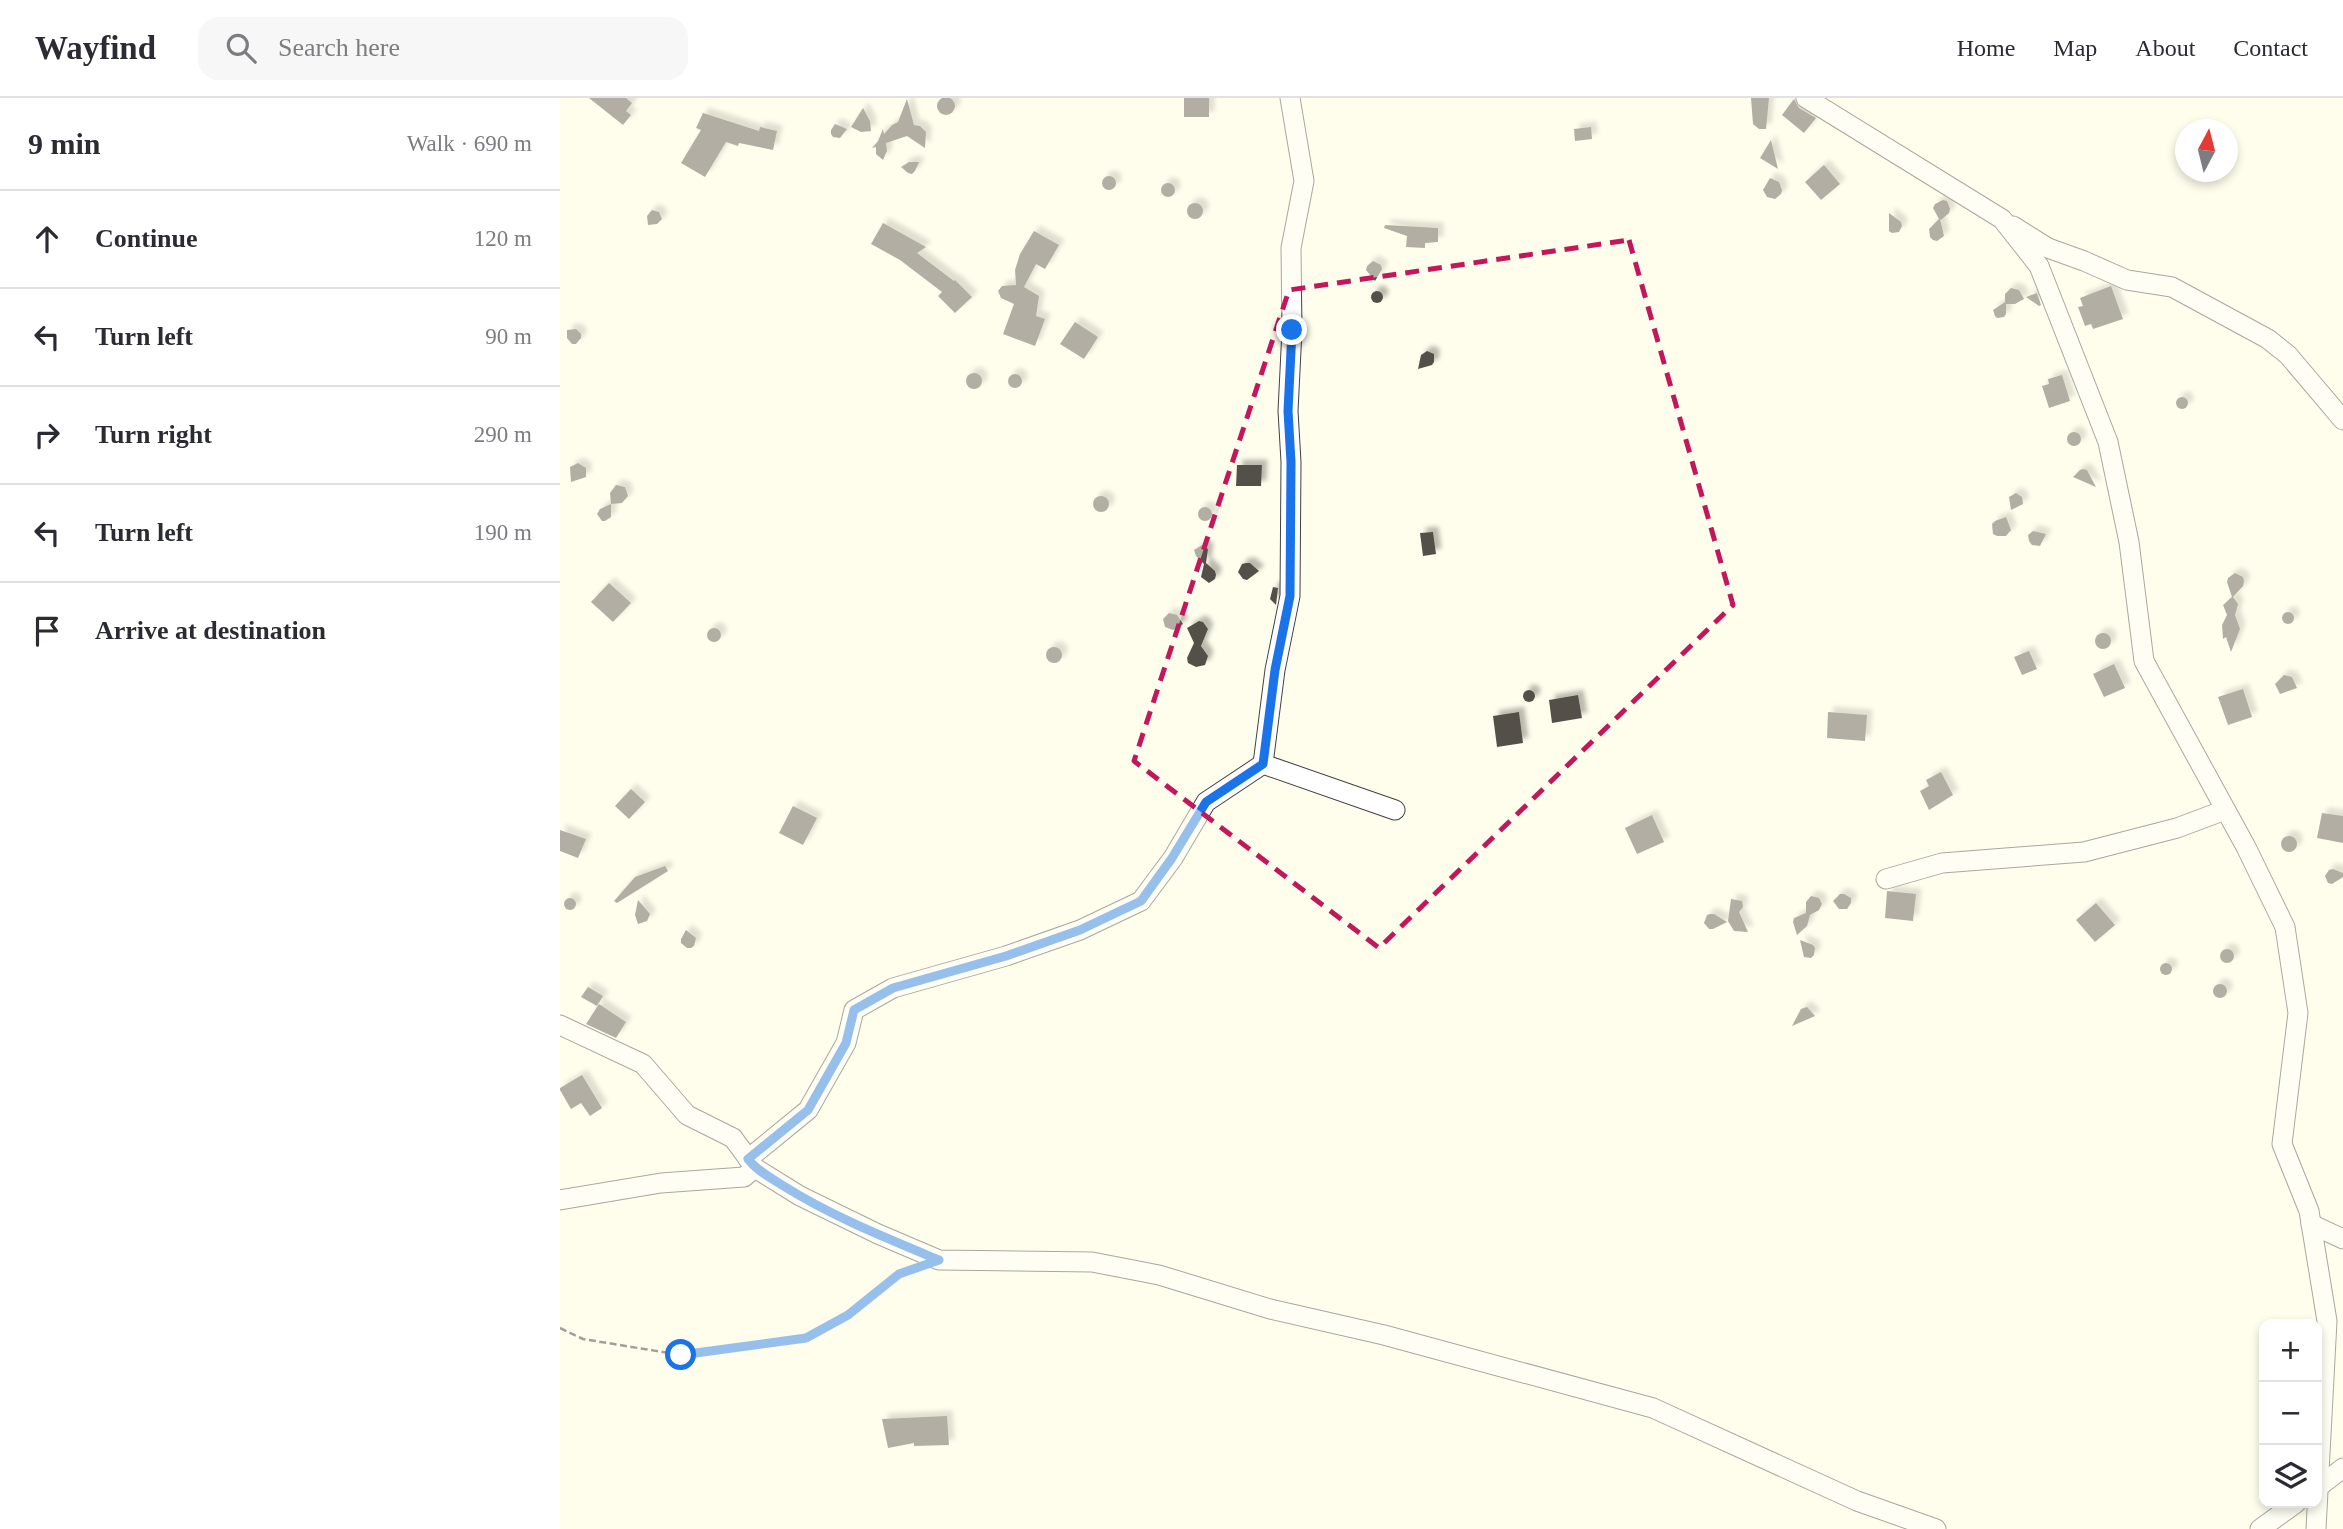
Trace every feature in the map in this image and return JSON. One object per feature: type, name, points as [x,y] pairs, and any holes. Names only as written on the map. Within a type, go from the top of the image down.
[{"type":"street","points":[[560,1200],[661,1183],[744,1177],[752,1163],[808,1110],[846,1043],[854,1010],[893,988],[1006,956],[1080,930],[1141,901],[1172,858],[1206,802],[1263,764],[1275,670],[1290,596],[1291,462],[1288,411],[1292,330],[1291,247],[1304,181],[1290,98]]},
{"type":"street","points":[[1806,98],[2048,248],[2127,280],[2172,288],[2268,339],[2288,355],[2343,419]]},
{"type":"street","points":[[2002,219],[2039,266],[2108,442],[2129,542],[2144,661],[2246,847],[2285,927],[2298,1013],[2282,1144],[2309,1211],[2327,1321],[2319,1445]]},
{"type":"street","points":[[1263,764],[1395,810]]},
{"type":"street","points":[[1886,879],[1942,863],[2084,852],[2177,828],[2225,810]]},
{"type":"street","points":[[560,1025],[643,1064],[687,1115],[733,1138],[752,1163],[811,1202],[939,1260],[1092,1262],[1159,1275],[1270,1309],[1384,1335],[1653,1408],[1857,1500],[1936,1529]]},
{"type":"street","points":[[2311,1224],[2343,1239]]},
{"type":"street","points":[[2322,1484],[2343,1468]]},
{"type":"street","points":[[2260,1529],[2289,1508]]},
{"type":"street","points":[[2316,1529],[2317,1508]]},
{"type":"path","points":[[560,1328],[583,1339],[681,1355],[806,1338],[848,1315],[899,1274],[939,1260]]},
{"type":"highlighted area","points":[[1629,240],[1733,605],[1379,948],[1134,761],[1289,290]]},
{"type":"building","points":[[946,97],[952,100],[955,106],[952,112],[946,115],[940,112],[937,106],[940,100]]},
{"type":"building","points":[[589,98],[626,98],[632,103],[626,111],[631,115],[623,125]]},
{"type":"building","points":[[1184,98],[1209,98],[1209,117],[1184,117]]},
{"type":"building","points":[[1751,98],[1769,98],[1766,129],[1759,129],[1753,124]]},
{"type":"building","points":[[907,99],[914,125],[920,126],[926,132],[925,148],[907,136],[886,143],[887,151],[883,160],[876,154],[876,147],[872,148],[883,129],[884,134],[898,122]]},
{"type":"building","points":[[1794,99],[1799,108],[1816,118],[1804,133],[1782,115]]},
{"type":"building","points":[[863,108],[870,121],[871,131],[861,132],[851,127]]},
{"type":"building","points":[[703,113],[759,131],[760,127],[777,131],[773,150],[726,142],[705,177],[681,163],[701,130],[696,128]]},
{"type":"building","points":[[835,124],[847,129],[840,138],[831,134]]},
{"type":"building","points":[[1591,127],[1592,139],[1575,141],[1574,129]]},
{"type":"building","points":[[1771,140],[1778,169],[1760,158]]},
{"type":"building","points":[[909,162],[919,162],[912,174],[901,167]]},
{"type":"building","points":[[1824,165],[1840,184],[1821,200],[1805,182]]},
{"type":"building","points":[[1106,176],[1112,176],[1116,183],[1112,190],[1106,190],[1102,186],[1102,180]]},
{"type":"building","points":[[1770,178],[1779,182],[1782,190],[1775,199],[1767,197],[1763,190]]},
{"type":"building","points":[[1168,183],[1173,185],[1173,195],[1168,197],[1163,195],[1161,190],[1163,185]]},
{"type":"building","points":[[1943,200],[1947,201],[1950,209],[1949,213],[1940,219],[1944,236],[1937,241],[1930,237],[1929,229],[1939,219],[1933,208]]},
{"type":"building","points":[[1192,203],[1198,203],[1203,211],[1201,217],[1192,219],[1187,214],[1187,208]]},
{"type":"building","points":[[652,210],[659,212],[662,219],[657,224],[648,225],[647,216]]},
{"type":"building","points":[[1889,213],[1901,222],[1899,232],[1889,231]]},
{"type":"building","points":[[883,223],[926,247],[917,253],[955,280],[972,297],[955,313],[938,296],[942,292],[900,260],[871,244]]},
{"type":"building","points":[[1385,225],[1438,228],[1438,242],[1425,243],[1425,248],[1406,247],[1407,236],[1384,228]]},
{"type":"building","points":[[1034,231],[1059,245],[1045,269],[1036,264],[1024,287],[1039,296],[1036,316],[1045,319],[1035,346],[1003,334],[1014,304],[1001,298],[998,291],[1002,286],[1016,285],[1015,270],[1020,254]]},
{"type":"building","points":[[1373,261],[1381,265],[1382,269],[1375,281],[1366,270]]},
{"type":"building","points":[[2111,286],[2123,319],[2093,329],[2091,324],[2085,326],[2078,307],[2083,306],[2080,298]]},
{"type":"building","points":[[2011,288],[2019,290],[2024,299],[2015,304],[2006,304],[2006,314],[1997,318],[1993,310],[2005,302],[2005,294]]},
{"type":"building","points":[[1377,291],[1383,297],[1377,303],[1371,297]]},
{"type":"building","points":[[2037,293],[2041,305],[2039,306],[2026,297]]},
{"type":"building","points":[[1075,322],[1098,337],[1084,359],[1060,344]]},
{"type":"building","points":[[576,329],[581,338],[576,344],[572,344],[567,338],[567,330]]},
{"type":"building","points":[[1427,351],[1434,354],[1434,362],[1418,369],[1421,355]]},
{"type":"building","points":[[974,373],[982,381],[974,389],[966,381]]},
{"type":"building","points":[[1012,374],[1018,374],[1022,381],[1018,388],[1012,388],[1008,384],[1008,378]]},
{"type":"building","points":[[2062,375],[2070,401],[2049,408],[2042,386],[2049,384],[2048,379]]},
{"type":"building","points":[[2182,397],[2188,403],[2182,409],[2176,403]]},
{"type":"building","points":[[2071,432],[2077,432],[2081,439],[2077,446],[2071,446],[2067,442],[2067,436]]},
{"type":"building","points":[[578,463],[586,468],[586,477],[571,482],[570,467]]},
{"type":"building","points":[[1237,465],[1262,465],[1261,486],[1236,486]]},
{"type":"building","points":[[2083,469],[2087,470],[2096,487],[2073,477]]},
{"type":"building","points":[[616,485],[625,487],[628,496],[622,503],[611,504],[610,493]]},
{"type":"building","points":[[2016,493],[2022,497],[2023,504],[2011,510],[2009,497]]},
{"type":"building","points":[[1098,496],[1104,496],[1109,504],[1107,510],[1098,512],[1093,507],[1093,501]]},
{"type":"building","points":[[611,504],[611,517],[602,521],[597,514],[600,509]]},
{"type":"building","points":[[1205,507],[1210,509],[1210,519],[1205,521],[1200,519],[1198,514],[1200,509]]},
{"type":"building","points":[[2006,517],[2011,530],[2006,536],[1993,534],[1992,524]]},
{"type":"building","points":[[2033,531],[2046,534],[2040,546],[2032,545],[2029,541],[2028,535]]},
{"type":"building","points":[[1433,532],[1436,554],[1423,556],[1420,533]]},
{"type":"building","points":[[1202,545],[1208,549],[1206,563],[1216,575],[1209,583],[1201,577],[1204,564],[1194,550]]},
{"type":"building","points":[[1250,563],[1259,571],[1247,580],[1243,579],[1238,572],[1242,564]]},
{"type":"building","points":[[2235,573],[2243,577],[2244,581],[2233,597],[2238,604],[2235,615],[2240,629],[2231,652],[2226,637],[2223,639],[2222,625],[2227,615],[2223,605],[2232,597],[2227,582]]},
{"type":"building","points":[[609,583],[631,603],[613,622],[591,602]]},
{"type":"building","points":[[1273,587],[1278,588],[1276,605],[1270,599]]},
{"type":"building","points":[[2288,612],[2294,618],[2288,624],[2282,618]]},
{"type":"building","points":[[1169,613],[1177,615],[1183,624],[1173,630],[1165,627],[1163,619]]},
{"type":"building","points":[[1199,621],[1208,629],[1201,646],[1208,656],[1205,665],[1196,667],[1188,663],[1187,658],[1194,643],[1187,628]]},
{"type":"building","points":[[711,628],[717,628],[721,635],[717,642],[711,642],[707,638],[707,632]]},
{"type":"building","points":[[2103,633],[2109,635],[2109,647],[2103,649],[2097,647],[2095,641],[2097,635]]},
{"type":"building","points":[[1051,647],[1057,647],[1062,655],[1060,661],[1051,663],[1046,658],[1046,652]]},
{"type":"building","points":[[2029,651],[2037,669],[2022,675],[2014,657]]},
{"type":"building","points":[[2114,664],[2125,688],[2104,697],[2093,674]]},
{"type":"building","points":[[2284,675],[2292,677],[2297,688],[2280,694],[2275,684]]},
{"type":"building","points":[[2243,689],[2252,717],[2228,725],[2218,697]]},
{"type":"building","points":[[1524,691],[1534,691],[1534,701],[1524,701]]},
{"type":"building","points":[[1578,695],[1582,718],[1552,723],[1549,700]]},
{"type":"building","points":[[1519,712],[1523,743],[1497,747],[1493,716]]},
{"type":"building","points":[[1828,712],[1867,715],[1865,741],[1827,738]]},
{"type":"building","points":[[1941,772],[1953,795],[1929,810],[1920,791],[1929,786],[1926,780]]},
{"type":"building","points":[[631,789],[645,802],[629,819],[615,806]]},
{"type":"building","points":[[793,806],[817,818],[803,845],[779,833]]},
{"type":"building","points":[[2322,813],[2343,816],[2343,843],[2317,838]]},
{"type":"building","points":[[1652,815],[1664,842],[1637,854],[1625,828]]},
{"type":"building","points":[[560,830],[586,839],[578,858],[560,851]]},
{"type":"building","points":[[2289,836],[2297,844],[2289,852],[2281,844]]},
{"type":"building","points":[[665,866],[668,871],[617,903],[614,901],[635,877]]},
{"type":"building","points":[[2333,869],[2343,873],[2343,877],[2332,884],[2328,883],[2325,876]]},
{"type":"building","points":[[1887,891],[1916,894],[1913,921],[1885,918]]},
{"type":"building","points":[[1840,894],[1851,898],[1847,909],[1839,909],[1833,901]]},
{"type":"building","points":[[1811,896],[1819,898],[1822,904],[1819,910],[1810,915],[1807,926],[1797,935],[1794,918],[1806,913],[1806,902]]},
{"type":"building","points":[[570,898],[576,904],[570,910],[564,904]]},
{"type":"building","points":[[1731,899],[1742,901],[1743,907],[1739,912],[1748,932],[1734,931],[1728,921]]},
{"type":"building","points":[[638,900],[650,914],[647,921],[638,924],[635,915]]},
{"type":"building","points":[[2096,903],[2115,925],[2095,942],[2076,920]]},
{"type":"building","points":[[1710,914],[1727,922],[1709,929],[1704,923]]},
{"type":"building","points":[[686,930],[696,938],[691,948],[681,943]]},
{"type":"building","points":[[1800,940],[1815,948],[1811,958],[1804,957]]},
{"type":"building","points":[[2224,949],[2230,949],[2234,956],[2230,963],[2224,963],[2220,959],[2220,953]]},
{"type":"building","points":[[2161,964],[2171,964],[2171,974],[2161,974]]},
{"type":"building","points":[[2220,984],[2225,986],[2225,996],[2220,998],[2215,996],[2213,991],[2215,986]]},
{"type":"building","points":[[588,987],[603,996],[597,1006],[581,997]]},
{"type":"building","points":[[599,1004],[626,1022],[616,1038],[586,1024]]},
{"type":"building","points":[[1807,1007],[1815,1016],[1792,1026],[1801,1009]]},
{"type":"building","points":[[582,1075],[602,1108],[590,1116],[581,1103],[571,1109],[560,1090]]},
{"type":"building","points":[[947,1416],[949,1445],[914,1446],[914,1443],[888,1448],[882,1419]]},
{"type":"route","points":[[681,1355],[806,1338],[848,1315],[899,1274],[939,1260],[800,1196],[755,1168],[748,1159],[808,1110],[846,1043],[854,1010],[893,988],[1006,956],[1080,930],[1141,901],[1172,858],[1206,802],[1263,764],[1275,670],[1290,596],[1291,462],[1288,411],[1292,330]]}]
